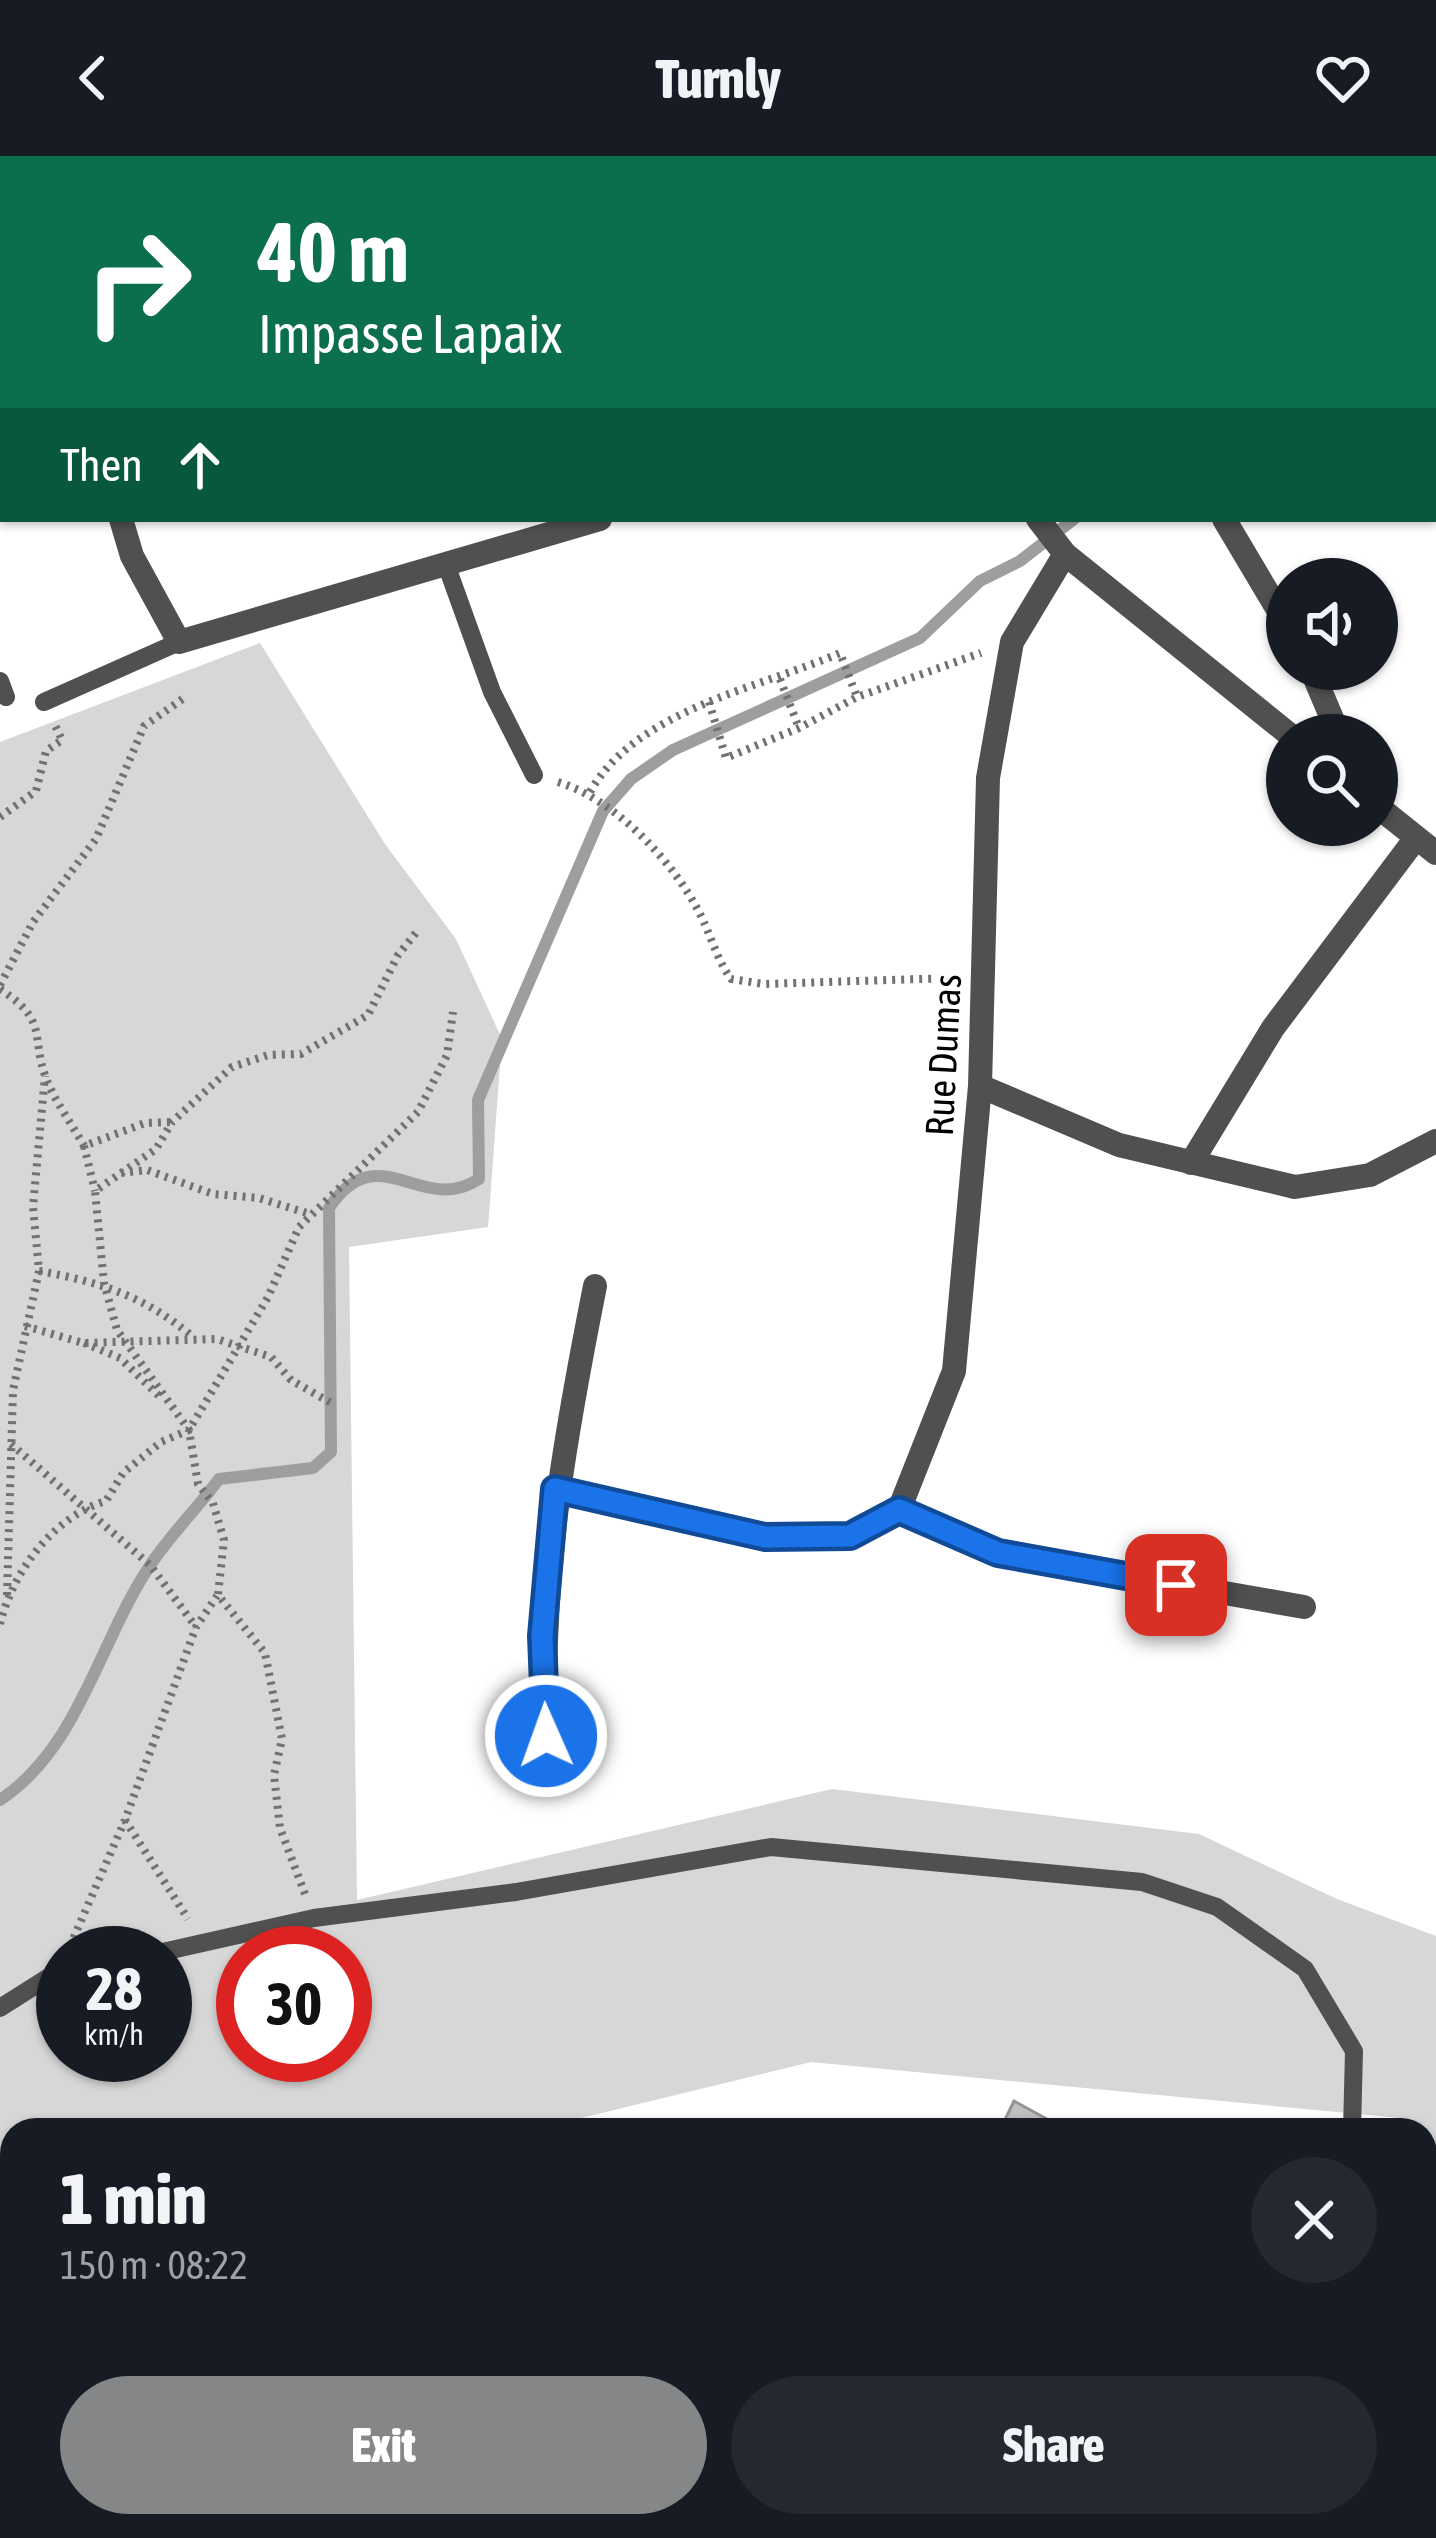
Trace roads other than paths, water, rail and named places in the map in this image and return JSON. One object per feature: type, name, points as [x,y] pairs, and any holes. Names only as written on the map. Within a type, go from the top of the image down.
[{"type":"street","points":[[122,522],[132,556],[179,643],[590,522]]},
{"type":"street","points":[[1040,522],[1060,550],[1266,716]]},
{"type":"street","points":[[1226,522],[1266,590]]},
{"type":"street","name":"Rue Dumas","points":[[899,1510],[954,1370],[980,1086],[988,778],[1012,642],[1060,550]]},
{"type":"street","points":[[1192,1163],[1274,1028],[1426,846],[1398,823]]},
{"type":"street","points":[[980,1086],[1119,1145],[1295,1187],[1370,1175],[1436,1141]]},
{"type":"street","points":[[546,1736],[542,1636],[555,1489],[595,1286]]},
{"type":"street","points":[[555,1489],[765,1537],[850,1536],[899,1510],[998,1553],[1304,1607]]},
{"type":"lane","points":[[447,567],[492,692],[533,775]]},
{"type":"lane","points":[[44,702],[179,643]]},
{"type":"lane","points":[[192,1947],[314,1918],[516,1892],[771,1847],[1142,1882],[1217,1907],[1305,1969],[1354,2051],[1352,2118]]},
{"type":"lane","points":[[0,2008],[36,1985]]},
{"type":"waterway","points":[[0,1800],[50,1752],[131,1596],[165,1544],[219,1479],[313,1468],[331,1452],[329,1208],[347,1187],[365,1178],[383,1176],[438,1189],[458,1188],[479,1179],[478,1100],[603,811],[631,779],[673,750],[920,638],[980,581],[1020,561],[1070,522]]}]
